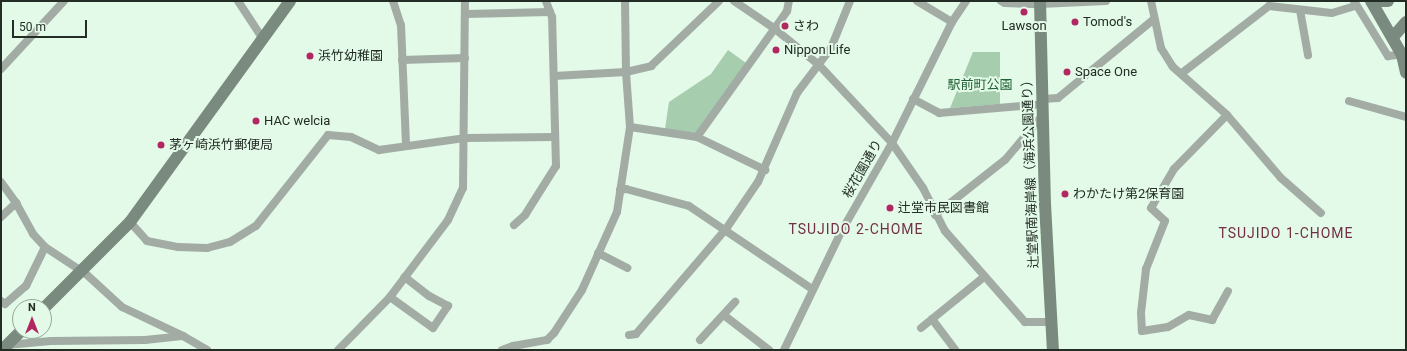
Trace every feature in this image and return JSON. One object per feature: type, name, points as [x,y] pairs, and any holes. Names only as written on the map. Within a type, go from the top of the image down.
[{"type":"street","points":[[1,69],[64,1]]},
{"type":"street","points":[[238,1],[263,38]]},
{"type":"street","points":[[52,300],[130,222],[290,1]]},
{"type":"street","points":[[393,1],[401,25],[406,146]]},
{"type":"street","points":[[338,350],[390,297],[448,220],[463,188],[466,138],[465,1]]},
{"type":"street","points":[[514,225],[525,215],[556,166],[554,76],[550,12],[546,1]]},
{"type":"street","points":[[502,350],[513,346],[547,340],[551,337],[582,290],[617,212],[630,127],[626,72],[625,1]]},
{"type":"street","points":[[554,76],[626,72],[651,66],[719,1]]},
{"type":"street","points":[[734,1],[774,29],[819,65],[892,143],[924,188],[935,215],[945,231],[1025,322],[1050,322]]},
{"type":"street","points":[[697,137],[787,11],[789,1]]},
{"type":"street","points":[[629,335],[636,334],[726,229],[765,170],[797,93],[803,82],[819,65],[837,37],[850,1]]},
{"type":"street","points":[[917,1],[952,22]]},
{"type":"street","name":"桜花園通り","points":[[784,350],[812,289],[892,143],[952,22],[966,1]]},
{"type":"street","points":[[1001,1],[1005,3],[1106,1]]},
{"type":"street","points":[[1151,1],[1153,20],[1161,48],[1173,67],[1182,73],[1227,116],[1282,178],[1321,213]]},
{"type":"street","points":[[1371,1],[1404,54],[1406,73]]},
{"type":"street","points":[[1376,1],[1388,1]]},
{"type":"street","name":"辻堂駅南海岸線（海浜公園通り）","points":[[1040,2],[1051,346]]},
{"type":"street","points":[[1182,73],[1268,6],[1332,12],[1354,4],[1388,56],[1404,54]]},
{"type":"street","points":[[1300,10],[1308,55]]},
{"type":"street","points":[[465,14],[550,12]]},
{"type":"street","points":[[913,100],[939,114],[1043,106],[1058,98],[1153,20]]},
{"type":"street","points":[[1393,37],[1406,22]]},
{"type":"street","points":[[402,60],[465,58]]},
{"type":"street","points":[[1349,101],[1406,117]]},
{"type":"street","points":[[935,215],[1004,160],[1043,106]]},
{"type":"street","points":[[1227,116],[1174,169],[1151,208],[1165,221],[1146,269],[1141,313],[1142,331],[1168,327],[1189,315],[1212,320],[1228,290]]},
{"type":"street","points":[[630,127],[697,137],[765,170]]},
{"type":"street","points":[[130,222],[147,241],[178,247],[207,248],[230,242],[256,226],[328,135],[351,138],[379,150],[466,138],[555,137]]},
{"type":"street","points":[[1,182],[16,203],[33,234],[45,247],[81,270],[122,307],[183,336],[207,350]]},
{"type":"street","points":[[620,190],[626,189],[684,204],[726,229],[812,289]]},
{"type":"street","points":[[1,217],[16,203]]},
{"type":"street","points":[[1,301],[5,304],[26,286],[45,247]]},
{"type":"street","points":[[598,253],[627,268]]},
{"type":"street","points":[[390,297],[433,328],[448,306],[429,296],[405,276]]},
{"type":"street","points":[[921,328],[985,276]]},
{"type":"street","points":[[700,340],[725,316],[735,302]]},
{"type":"street","points":[[725,316],[769,350]]},
{"type":"street","points":[[932,319],[955,350]]},
{"type":"street","points":[[4,348],[51,341],[145,340],[183,336]]},
{"type":"street","points":[[4,348],[13,339]]},
{"type":"green space","points":[[728,50],[746,63],[696,133],[665,129],[669,102],[711,74]]},
{"type":"green space","name":"駅前町公園","points":[[973,52],[1000,52],[1000,104],[950,108]]},
{"type":"place","name":"Lawson","points":[[1024,12]]},
{"type":"place","name":"Tomod's","points":[[1075,22]]},
{"type":"place","name":"さわ","points":[[785,26]]},
{"type":"place","name":"Nippon Life","points":[[776,50]]},
{"type":"place","name":"浜竹幼稚園","points":[[310,56]]},
{"type":"place","name":"Space One","points":[[1067,72]]},
{"type":"place","name":"HAC welcia","points":[[256,121]]},
{"type":"place","name":"茅ヶ崎浜竹郵便局","points":[[161,145]]},
{"type":"place","name":"わかたけ第2保育園","points":[[1065,194]]},
{"type":"place","name":"辻堂市民図書館","points":[[890,208]]},
{"type":"district","name":"TSUJIDO 2-CHOME","points":[[856,229]]},
{"type":"district","name":"TSUJIDO 1-CHOME","points":[[1286,233]]}]
